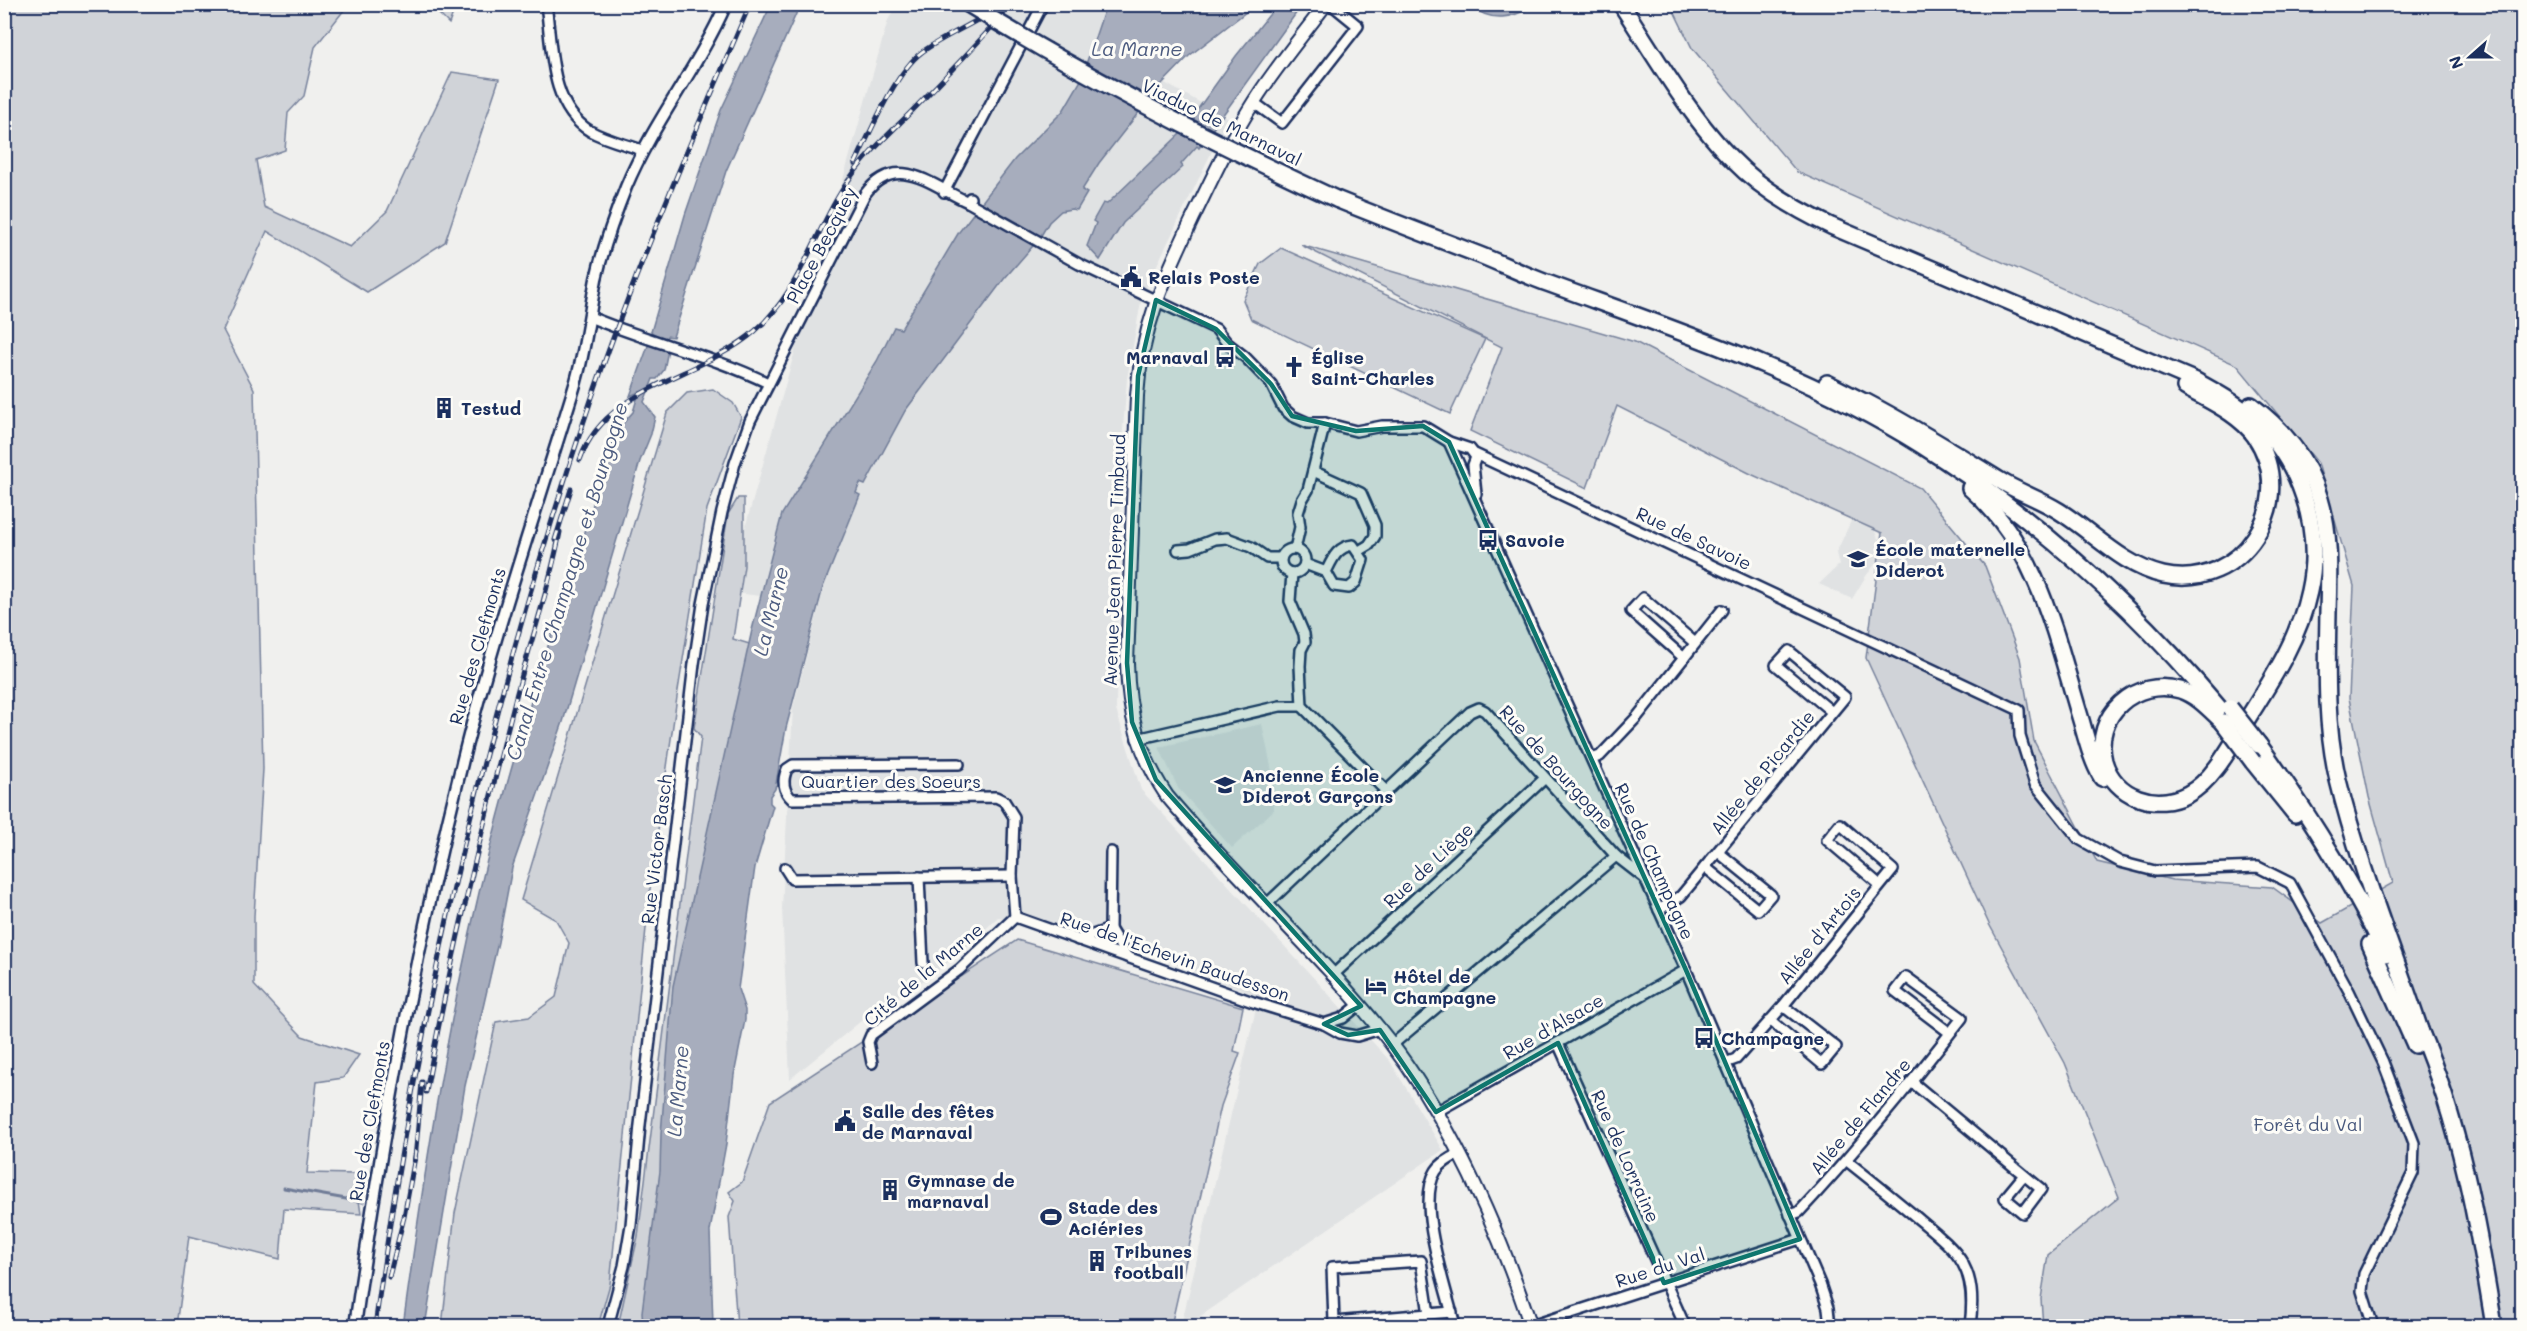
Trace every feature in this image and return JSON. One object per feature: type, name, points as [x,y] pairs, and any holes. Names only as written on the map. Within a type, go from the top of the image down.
[{"type":"highway","name":"Viaduc de Marnaval","points":[[968,4],[1028,41],[1148,108],[1231,151],[1336,199],[1477,254],[1549,274],[1712,333],[1850,400]]},
{"type":"highway","points":[[1621,4],[1703,124],[1731,159],[1775,195],[1831,226],[2158,364],[2222,395],[2253,417],[2271,436],[2298,482],[2307,507],[2313,546],[2309,591],[2295,635],[2283,660],[2229,749],[2198,787],[2189,794],[2168,801],[2147,801],[2128,793],[2114,779],[2104,761],[2102,738],[2108,718],[2123,700],[2145,690],[2162,687],[2188,694],[2226,716]]},
{"type":"highway","points":[[1630,4],[1721,135],[1748,164],[1784,192],[1808,207],[1863,234],[2157,354],[2224,387],[2252,406],[2287,437],[2308,470],[2320,499],[2329,561],[2328,684],[2333,752],[2345,807],[2450,1115],[2471,1192],[2494,1326]]},
{"type":"highway","points":[[1850,400],[1906,423],[2000,481],[2058,510],[2114,550],[2151,572],[2189,577],[2216,570],[2243,553],[2262,527],[2268,511],[2271,483],[2265,455],[2255,436],[2244,423],[2174,381],[2040,316]]},
{"type":"highway","points":[[1850,400],[1953,473],[1984,500],[2007,527],[2035,575],[2100,775],[2123,801],[2134,807],[2164,810],[2178,808],[2197,799],[2221,773],[2296,651],[2312,612],[2319,586],[2321,545],[2314,503],[2307,481],[2288,445],[2252,406]]},
{"type":"highway","points":[[1850,400],[1891,417],[1972,470],[2046,524],[2110,580],[2162,631],[2256,754],[2351,906],[2381,966],[2431,1086],[2462,1194],[2475,1252],[2486,1326]]},
{"type":"highway","points":[[2256,754],[2289,787],[2336,860],[2377,937],[2422,1036]]},
{"type":"main road","name":"Avenue Jean Pierre Timbaud","points":[[1326,4],[1253,102],[1224,154],[1156,300],[1141,356],[1137,396],[1127,663],[1130,704],[1137,739],[1150,770],[1167,796],[1380,1029],[1436,1112],[1459,1154],[1507,1261],[1531,1326]]},
{"type":"street","points":[[546,4],[555,73],[569,108],[591,131],[642,150]]},
{"type":"street","name":"Rue des Clefmonts","points":[[355,1326],[371,1209],[400,1040],[431,894],[497,634],[534,508],[575,384],[605,244],[642,150],[701,55],[726,4]]},
{"type":"street","points":[[944,192],[1043,4]]},
{"type":"street","points":[[1253,102],[1282,123],[1358,26],[1331,4]]},
{"type":"street","name":"Place Becquey","points":[[768,383],[865,194],[872,185],[886,175],[898,172],[906,173],[944,192],[969,200],[1079,264],[1156,300]]},
{"type":"street","points":[[1156,300],[1215,329],[1271,384],[1283,408],[1292,416],[1308,423],[1325,423],[1356,431],[1382,426],[1423,426],[1449,442],[1467,448],[1474,461]]},
{"type":"street","points":[[590,317],[710,359],[768,383]]},
{"type":"street","name":"Rue Victor Basch","points":[[608,1326],[624,1266],[631,1225],[640,1125],[703,604],[735,463],[768,383]]},
{"type":"street","points":[[1295,549],[1300,527],[1298,513],[1313,471],[1325,423]]},
{"type":"street","points":[[1449,442],[1459,463]]},
{"type":"street","points":[[1459,463],[1459,451],[1467,448]]},
{"type":"street","name":"Rue de Savoie","points":[[1459,463],[1467,468],[1474,461],[1494,461],[2019,710],[2020,736],[2036,784],[2079,839],[2120,862],[2155,871],[2258,867],[2290,883],[2349,991],[2383,1062],[2414,1143],[2413,1173],[2364,1274],[2362,1291],[2373,1326]]},
{"type":"street","name":"Rue de Champagne","points":[[1474,461],[1476,499]]},
{"type":"street","name":"Rue de Champagne","points":[[1459,463],[1686,970],[1820,1284],[1828,1308],[1830,1326]]},
{"type":"street","points":[[1313,471],[1360,493],[1375,525],[1375,536],[1369,545],[1359,551]]},
{"type":"street","points":[[1178,550],[1190,549],[1215,539],[1227,538],[1251,547],[1267,558],[1281,558]]},
{"type":"street","points":[[1305,564],[1326,572],[1334,586],[1349,588],[1356,582],[1361,569],[1363,560],[1359,551],[1353,544],[1344,546],[1337,551],[1326,572]]},
{"type":"street","points":[[1295,549],[1304,556],[1305,564],[1298,572],[1292,573],[1282,566],[1281,558],[1285,552],[1295,549]]},
{"type":"street","points":[[1266,904],[1387,792],[1302,706],[1300,666],[1301,650],[1305,642],[1304,633],[1290,601],[1292,573]]},
{"type":"street","points":[[1684,658],[1631,611],[1643,598],[1695,643]]},
{"type":"street","points":[[1592,759],[1600,756],[1637,717],[1722,610]]},
{"type":"street","name":"Allée de Picardie","points":[[1659,910],[1681,896],[1845,697],[1789,651],[1776,665],[1832,712]]},
{"type":"street","points":[[1137,739],[1280,706],[1302,706]]},
{"type":"street","name":"Rue de Bourgogne","points":[[1387,792],[1470,712],[1479,708],[1485,711],[1616,856],[1645,878]]},
{"type":"street","name":"Quartier des Soeurs","points":[[958,764],[793,765],[787,769],[784,784],[786,794],[792,799],[996,797],[1004,801],[1014,817],[1012,876],[1015,917]]},
{"type":"street","name":"Rue de Liège","points":[[1332,976],[1545,778]]},
{"type":"street","name":"Allée d'Artois","points":[[1725,1063],[1736,1059],[1783,1006],[1893,870],[1840,824],[1827,840],[1880,885]]},
{"type":"street","points":[[1111,852],[1110,929],[1127,957]]},
{"type":"street","name":"Allée de Picardie","points":[[1705,867],[1758,909],[1771,895],[1718,852]]},
{"type":"street","points":[[1392,1045],[1616,856]]},
{"type":"street","points":[[785,868],[792,879],[1012,876]]},
{"type":"street","points":[[919,877],[923,963]]},
{"type":"street","name":"Rue de l'Echevin Baudesson","points":[[1015,917],[1253,1002],[1323,1024],[1348,1035],[1364,1035],[1380,1029]]},
{"type":"street","name":"Cité de la Marne","points":[[872,1063],[868,1042],[871,1035],[959,970],[1015,917]]},
{"type":"street","points":[[1078,940],[1110,929]]},
{"type":"street","name":"Rue d'Alsace","points":[[1436,1112],[1686,970]]},
{"type":"street","name":"Allée de Flandre","points":[[1790,1215],[1799,1212],[1847,1161],[1912,1082],[1962,1018],[1906,977],[1895,991],[1950,1033]]},
{"type":"street","points":[[1323,1024],[1343,1018],[1359,1005]]},
{"type":"street","name":"Allée d'Artois","points":[[1770,1020],[1822,1064],[1836,1047],[1783,1006]]},
{"type":"street","name":"Rue de Lorraine","points":[[1558,1043],[1685,1326]]},
{"type":"street","points":[[1912,1082],[2024,1175]]},
{"type":"street","points":[[1455,1326],[1428,1209],[1430,1186],[1436,1170],[1447,1160],[1459,1154]]},
{"type":"street","points":[[1847,1161],[1954,1249],[1964,1266],[1970,1283],[1973,1304],[1970,1326]]},
{"type":"street","name":"Rue du Val","points":[[1531,1326],[1800,1239]]},
{"type":"street","points":[[1429,1314],[1421,1261],[1332,1267],[1334,1322],[1429,1314],[1452,1312]]},
{"type":"highlighted area","points":[[1156,300],[1216,329],[1271,384],[1292,416],[1356,431],[1423,426],[1449,442],[1686,970],[1800,1239],[1664,1283],[1558,1043],[1436,1112],[1380,1030],[1348,1035],[1324,1024],[1361,1006],[1156,780],[1132,722],[1127,663],[1138,376]]},
{"type":"shaded area","points":[[897,5],[1106,5],[1163,82],[1228,118],[1142,296],[1127,379],[1120,467],[1116,710],[1141,790],[1390,1061],[1443,1150],[1186,1326],[1181,1326],[1259,996],[1079,927],[998,917],[962,952],[919,984],[877,1008],[790,1079],[782,908],[793,708],[820,603],[727,592],[888,20]]},
{"type":"shaded area","name":"École maternelle Diderot","points":[[1851,521],[1874,529],[1884,553],[1852,599],[1819,584],[1839,565],[1836,553]]},
{"type":"shaded area","name":"Ancienne École Diderot Garçons","points":[[1262,724],[1274,781],[1274,810],[1232,848],[1178,788],[1159,747]]},
{"type":"green space","points":[[5,4],[348,5],[315,47],[304,96],[288,113],[285,150],[256,160],[264,207],[350,247],[387,211],[452,72],[499,79],[445,242],[367,292],[267,231],[223,330],[254,389],[263,769],[254,916],[254,985],[302,1036],[359,1055],[343,1078],[317,1082],[307,1173],[355,1174],[361,1214],[284,1209],[280,1259],[189,1236],[177,1326],[5,1326]]},
{"type":"green space","points":[[430,5],[456,5],[449,24]]},
{"type":"green space","name":"Forêt du Val","points":[[1671,5],[2522,5],[2522,1326],[2043,1326],[2041,1299],[2048,1255],[2119,1197],[2065,1063],[1989,924],[1866,658],[1882,533],[1753,475],[1617,406],[1587,488],[1470,431],[1502,347],[1301,245],[1635,342],[1920,488],[1985,566],[2020,658],[2034,741],[2097,862],[2172,880],[2272,887],[2322,923],[2393,883],[2369,797],[2349,698],[2354,586],[2318,463],[2237,365],[1797,172],[1692,48]]},
{"type":"green space","points":[[1281,248],[1485,339],[1450,414],[1251,319],[1243,300],[1260,264]]},
{"type":"green space","points":[[713,389],[733,403],[741,417],[707,509],[677,697],[651,879],[610,1284],[598,1326],[442,1326],[455,1213],[496,1022],[529,1017],[556,997],[569,943],[556,920],[521,900],[667,413],[687,393]]},
{"type":"green space","points":[[738,498],[744,498],[744,566],[733,639],[756,646],[658,1326],[618,1326],[638,1236],[701,737],[694,728],[728,514]]},
{"type":"green space","points":[[1017,940],[1243,1007],[1234,1051],[1240,1053],[1221,1106],[1171,1326],[737,1326],[729,1217],[735,1201],[729,1192],[742,1182],[770,1102]]},
{"type":"water","points":[[771,5],[800,5],[726,171],[673,337],[667,336],[662,347],[668,350],[664,370],[657,379],[653,379],[644,402],[655,417],[651,434],[640,461],[563,722],[512,868],[498,942],[465,1086],[425,1326],[403,1326],[420,1206],[451,1026],[476,907],[504,795],[534,690],[616,431],[633,412],[639,392],[630,396],[649,343],[654,344],[658,336],[651,332],[685,215],[721,110]]},
{"type":"water","name":"La Marne","points":[[1106,5],[1255,5],[1189,56],[1157,89],[1099,163],[1082,190],[1087,193],[1077,210],[1061,211],[1049,222],[1039,239],[1004,279],[905,411],[865,485],[860,483],[856,493],[860,495],[823,587],[786,728],[775,789],[770,796],[770,803],[773,806],[755,867],[738,989],[745,1010],[745,1020],[734,1075],[726,1144],[710,1231],[713,1326],[643,1326],[642,1312],[660,1171],[673,986],[752,630],[782,514],[877,361],[894,327],[901,329],[959,232],[1015,159],[1063,111],[1080,82]]},
{"type":"water","name":"La Marne","points":[[1277,5],[1302,5],[1199,148],[1197,146],[1181,164],[1183,167],[1123,223],[1100,260],[1087,246],[1096,223],[1093,221],[1103,203],[1107,204],[1180,134],[1236,56]]},
{"type":"water","points":[[1469,5],[1536,5],[1511,16],[1494,17]]},
{"type":"waterway","points":[[284,1188],[363,1202]]},
{"type":"railway","points":[[375,1326],[392,1209],[435,975],[460,860],[519,630],[553,516],[626,302],[750,4]]},
{"type":"railway","points":[[855,164],[884,104],[912,61],[922,52],[1003,4]]},
{"type":"railway","points":[[580,460],[592,435],[610,415],[632,399],[708,361],[755,331],[785,296],[840,193],[859,166],[1012,4]]},
{"type":"railway","points":[[555,540],[571,489]]},
{"type":"railway","points":[[426,1092],[445,994],[478,848],[560,532]]},
{"type":"railway","points":[[415,1159],[422,1082]]},
{"type":"railway","points":[[389,1277],[404,1217],[416,1151]]},
{"type":"place","name":"Relais Poste","points":[[1131,277]]},
{"type":"place","name":"Marnaval","points":[[1225,357]]},
{"type":"place","name":"Église Saint-Charles","points":[[1294,367]]},
{"type":"place","name":"Testud","points":[[444,408]]},
{"type":"place","name":"Savoie","points":[[1488,540]]},
{"type":"place","name":"École maternelle Diderot","points":[[1858,559]]},
{"type":"place","name":"Ancienne École Diderot Garçons","points":[[1225,785]]},
{"type":"place","name":"Hôtel de Champagne","points":[[1376,986]]},
{"type":"place","name":"Champagne","points":[[1704,1038]]},
{"type":"place","name":"Salle des fêtes de Marnaval","points":[[845,1121]]},
{"type":"place","name":"Gymnase de marnaval","points":[[890,1190]]},
{"type":"place","name":"Stade des Aciéries","points":[[1051,1217]]},
{"type":"place","name":"Tribunes football","points":[[1097,1261]]},
{"type":"water label","name":"Canal Entre Champagne et Bourgogne","points":[[566,581]]}]
